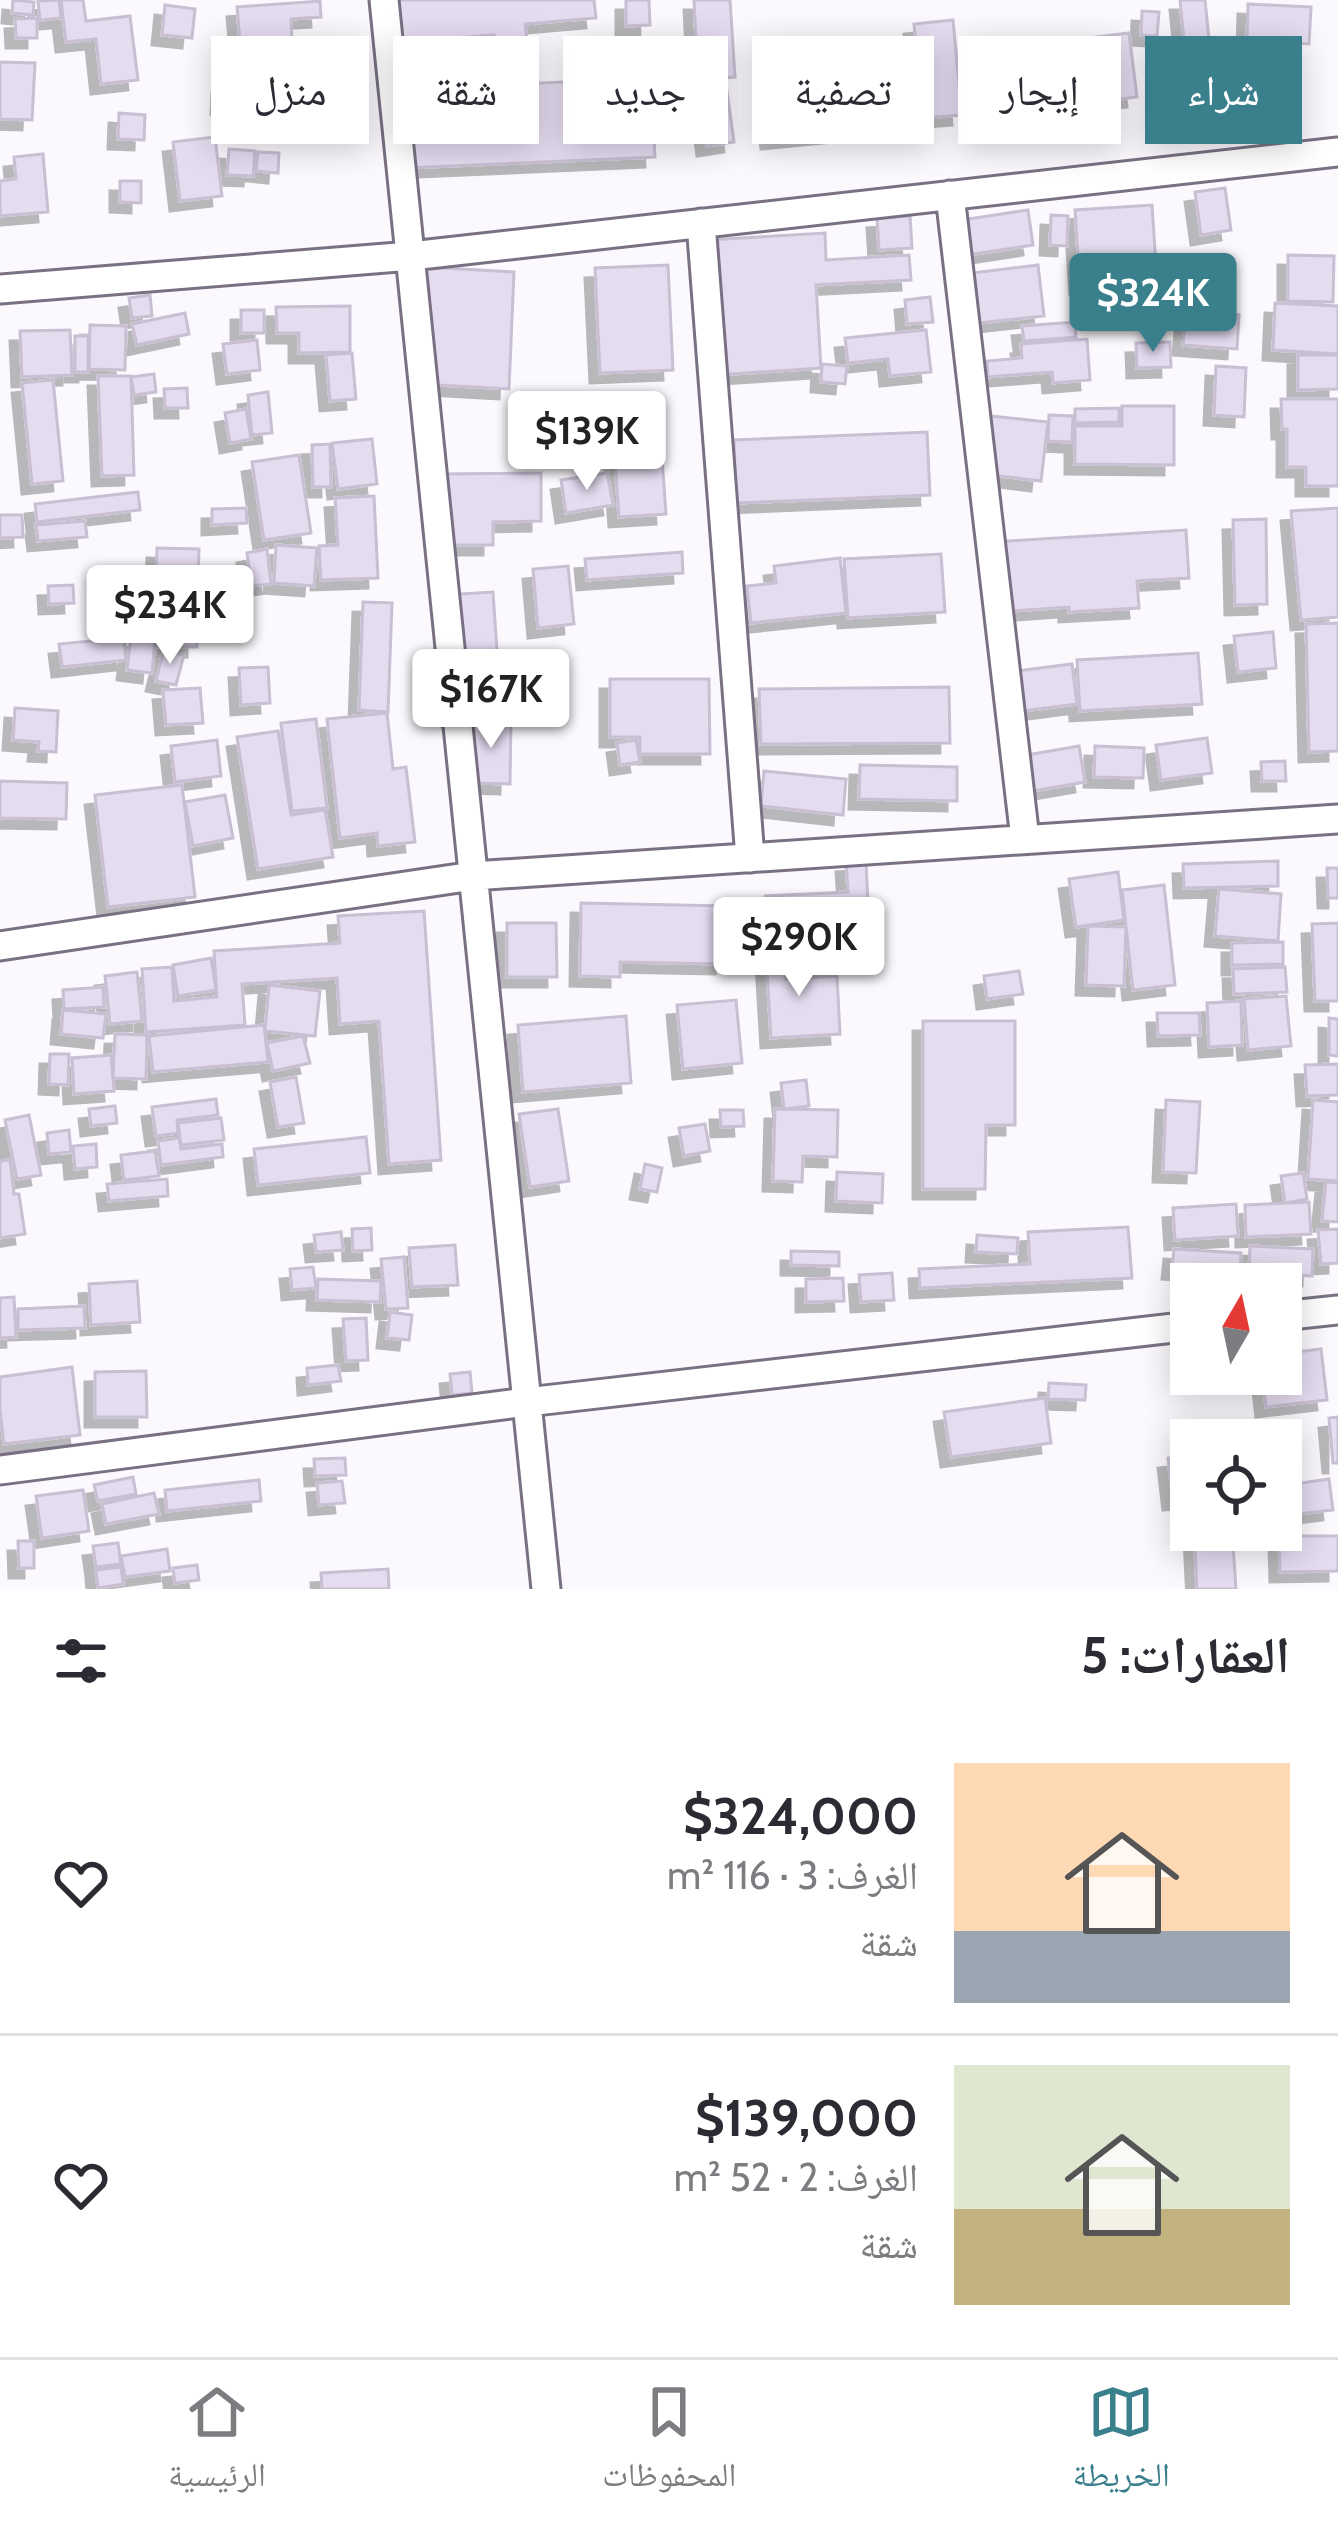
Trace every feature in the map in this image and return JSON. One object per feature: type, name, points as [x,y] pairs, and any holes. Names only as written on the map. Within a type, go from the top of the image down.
[{"type":"street","points":[[384,0],[546,1589]]},
{"type":"street","points":[[0,289],[411,256],[1338,152]]},
{"type":"street","points":[[950,195],[1025,839]]},
{"type":"street","points":[[700,223],[750,858]]},
{"type":"street","points":[[0,946],[473,876],[1338,819]]},
{"type":"street","points":[[1302,1314],[1338,1310]]},
{"type":"street","points":[[0,1470],[527,1402],[1170,1328]]},
{"type":"building","points":[[13,0],[34,2],[33,15],[12,13]]},
{"type":"building","points":[[59,0],[61,18],[40,20],[38,1]]},
{"type":"building","points":[[61,0],[83,0],[86,21],[130,16],[138,80],[101,84],[96,39],[66,42]]},
{"type":"building","points":[[394,0],[594,0],[596,18],[525,24],[526,36],[397,36]]},
{"type":"building","points":[[626,0],[649,0],[650,25],[626,26]]},
{"type":"building","points":[[694,0],[730,0],[735,77],[728,78],[728,36],[696,36]]},
{"type":"building","points":[[1180,0],[1205,0],[1209,36],[1184,36]]},
{"type":"building","points":[[320,1],[321,17],[291,19],[292,36],[239,36],[237,7]]},
{"type":"building","points":[[1248,4],[1311,7],[1309,44],[1302,44],[1302,36],[1247,36]]},
{"type":"building","points":[[165,5],[195,9],[192,38],[162,35]]},
{"type":"building","points":[[1142,11],[1159,12],[1157,36],[1141,35]]},
{"type":"building","points":[[37,18],[37,38],[16,38],[15,19]]},
{"type":"building","points":[[953,20],[958,115],[934,117],[934,36],[915,36],[914,24]]},
{"type":"building","points":[[1129,33],[1137,97],[1121,99],[1121,36],[1105,36]]},
{"type":"building","points":[[0,62],[35,63],[32,120],[0,119]]},
{"type":"building","points":[[563,82],[563,144],[654,144],[655,157],[406,168],[405,144],[539,144],[539,83]]},
{"type":"building","points":[[728,98],[734,142],[728,143]]},
{"type":"building","points":[[119,113],[145,115],[144,140],[118,139]]},
{"type":"building","points":[[211,137],[222,196],[180,201],[173,142]]},
{"type":"building","points":[[229,149],[255,151],[253,176],[227,175]]},
{"type":"building","points":[[258,152],[279,153],[278,173],[256,171]]},
{"type":"building","points":[[43,154],[48,212],[0,216],[0,181],[16,179],[14,157]]},
{"type":"building","points":[[120,181],[141,181],[141,203],[120,202]]},
{"type":"building","points":[[1225,188],[1231,230],[1201,235],[1195,192]]},
{"type":"building","points":[[1152,205],[1157,280],[1080,285],[1075,210]]},
{"type":"building","points":[[1028,210],[1033,245],[968,255],[962,220]]},
{"type":"building","points":[[1051,215],[1068,216],[1067,246],[1050,245]]},
{"type":"building","points":[[910,216],[912,248],[879,250],[877,218]]},
{"type":"building","points":[[825,233],[826,260],[909,255],[911,280],[816,285],[821,368],[718,375],[709,240]]},
{"type":"building","points":[[1288,255],[1334,256],[1333,302],[1288,301]]},
{"type":"building","points":[[668,265],[673,370],[600,373],[595,268]]},
{"type":"building","points":[[1038,265],[1044,316],[978,323],[972,273]]},
{"type":"building","points":[[425,267],[514,272],[509,389],[420,384]]},
{"type":"building","points":[[1132,286],[1153,288],[1149,316],[1128,314]]},
{"type":"building","points":[[150,295],[152,316],[132,318],[129,298]]},
{"type":"building","points":[[930,297],[933,322],[907,324],[905,300]]},
{"type":"building","points":[[1275,303],[1338,306],[1338,354],[1273,350]]},
{"type":"building","points":[[350,306],[350,352],[299,353],[299,333],[277,333],[276,307]]},
{"type":"building","points":[[241,310],[264,310],[264,333],[241,333]]},
{"type":"building","points":[[1186,311],[1239,315],[1237,349],[1183,345]]},
{"type":"building","points":[[185,313],[189,334],[137,345],[132,324]]},
{"type":"building","points":[[1075,322],[1076,337],[1024,341],[1022,326]]},
{"type":"building","points":[[90,325],[126,326],[125,370],[89,369]]},
{"type":"building","points":[[70,330],[72,375],[22,377],[20,331]]},
{"type":"building","points":[[926,330],[931,372],[890,376],[888,359],[848,363],[845,338]]},
{"type":"building","points":[[75,336],[88,336],[88,372],[75,372]]},
{"type":"building","points":[[1087,339],[1090,380],[1053,383],[1052,372],[988,377],[987,361],[1022,358],[1021,344]]},
{"type":"building","points":[[257,340],[260,370],[227,374],[223,344]]},
{"type":"building","points":[[1170,342],[1171,367],[1137,368],[1136,343]]},
{"type":"building","points":[[352,353],[356,399],[330,401],[326,355]]},
{"type":"building","points":[[1298,355],[1338,355],[1338,389],[1298,390]]},
{"type":"building","points":[[822,364],[847,366],[845,384],[821,382]]},
{"type":"building","points":[[1216,366],[1246,368],[1244,417],[1214,415]]},
{"type":"building","points":[[154,374],[156,392],[134,395],[131,377]]},
{"type":"building","points":[[98,376],[131,376],[134,475],[102,476]]},
{"type":"building","points":[[53,380],[63,481],[32,484],[22,383]]},
{"type":"building","points":[[187,388],[188,408],[165,408],[164,389]]},
{"type":"building","points":[[268,392],[272,433],[252,435],[248,395]]},
{"type":"building","points":[[1281,399],[1338,399],[1338,486],[1306,486],[1306,467],[1287,467]]},
{"type":"building","points":[[1122,406],[1174,406],[1174,465],[1075,464],[1075,426],[1122,426]]},
{"type":"building","points":[[1119,408],[1119,422],[1075,423],[1075,409]]},
{"type":"building","points":[[246,409],[251,439],[230,443],[225,413]]},
{"type":"building","points":[[1049,415],[1073,416],[1072,442],[1048,441]]},
{"type":"building","points":[[991,416],[1048,422],[1041,481],[984,474]]},
{"type":"building","points":[[927,432],[930,495],[736,503],[734,440]]},
{"type":"building","points":[[372,439],[377,484],[338,489],[332,443]]},
{"type":"building","points":[[330,444],[331,487],[313,487],[312,445]]},
{"type":"building","points":[[299,455],[311,533],[264,540],[252,462]]},
{"type":"building","points":[[662,458],[666,514],[619,517],[615,461]]},
{"type":"building","points":[[541,473],[541,521],[493,522],[493,545],[440,545],[439,474]]},
{"type":"building","points":[[607,473],[613,505],[566,513],[561,480]]},
{"type":"building","points":[[138,492],[140,510],[37,522],[35,504]]},
{"type":"building","points":[[374,496],[378,578],[321,580],[319,546],[338,545],[335,498]]},
{"type":"building","points":[[246,508],[247,523],[212,525],[212,509]]},
{"type":"building","points":[[1338,508],[1338,617],[1301,620],[1291,511]]},
{"type":"building","points":[[0,515],[22,515],[23,537],[0,538]]},
{"type":"building","points":[[1266,519],[1267,604],[1235,605],[1233,520]]},
{"type":"building","points":[[85,521],[87,537],[38,541],[36,525]]},
{"type":"building","points":[[1186,530],[1189,578],[1137,581],[1139,608],[997,612],[992,542]]},
{"type":"building","points":[[276,545],[317,548],[314,586],[274,583]]},
{"type":"building","points":[[157,548],[199,549],[198,583],[156,582]]},
{"type":"building","points":[[267,549],[271,584],[252,586],[247,553]]},
{"type":"building","points":[[682,552],[683,573],[587,580],[585,559]]},
{"type":"building","points":[[941,554],[945,612],[848,618],[844,559]]},
{"type":"building","points":[[840,558],[846,613],[751,623],[747,586],[776,583],[774,566]]},
{"type":"building","points":[[568,566],[574,624],[538,628],[533,569]]},
{"type":"building","points":[[73,585],[74,603],[49,604],[48,586]]},
{"type":"building","points":[[493,592],[506,715],[452,717],[445,595]]},
{"type":"building","points":[[363,602],[392,603],[388,712],[359,710]]},
{"type":"building","points":[[197,623],[197,647],[158,647],[158,624]]},
{"type":"building","points":[[1338,623],[1338,751],[1309,752],[1306,624]]},
{"type":"building","points":[[1273,632],[1276,668],[1238,672],[1234,636]]},
{"type":"building","points":[[131,637],[155,640],[152,673],[127,670]]},
{"type":"building","points":[[124,638],[126,660],[62,667],[59,644]]},
{"type":"building","points":[[164,649],[184,655],[176,685],[156,681]]},
{"type":"building","points":[[1198,653],[1202,704],[1080,711],[1077,660]]},
{"type":"building","points":[[1072,664],[1077,704],[1022,711],[1017,671]]},
{"type":"building","points":[[268,667],[270,703],[241,705],[239,668]]},
{"type":"building","points":[[610,679],[709,679],[710,754],[640,754],[640,737],[610,737]]},
{"type":"building","points":[[949,687],[950,743],[761,744],[759,689]]},
{"type":"building","points":[[200,688],[203,723],[166,725],[163,690]]},
{"type":"building","points":[[15,708],[58,711],[56,752],[38,751],[39,742],[13,740]]},
{"type":"building","points":[[387,713],[393,769],[406,767],[415,842],[378,846],[377,833],[340,838],[327,719]]},
{"type":"building","points":[[316,719],[327,808],[292,811],[281,723]]},
{"type":"building","points":[[472,719],[511,719],[510,784],[471,783]]},
{"type":"building","points":[[278,731],[291,815],[325,810],[333,857],[258,869],[237,737]]},
{"type":"building","points":[[1207,738],[1212,773],[1161,780],[1156,745]]},
{"type":"building","points":[[217,740],[221,776],[175,782],[171,746]]},
{"type":"building","points":[[636,740],[640,762],[620,765],[617,743]]},
{"type":"building","points":[[1079,746],[1085,782],[1033,791],[1027,755]]},
{"type":"building","points":[[1095,746],[1144,748],[1143,778],[1094,777]]},
{"type":"building","points":[[1285,761],[1286,781],[1262,781],[1261,762]]},
{"type":"building","points":[[860,765],[957,767],[957,801],[859,799]]},
{"type":"building","points":[[764,771],[846,779],[843,815],[761,806]]},
{"type":"building","points":[[0,781],[67,783],[66,819],[0,818]]},
{"type":"building","points":[[182,785],[195,897],[108,907],[95,795]]},
{"type":"building","points":[[225,795],[233,838],[193,846],[185,802]]},
{"type":"building","points":[[866,861],[868,904],[831,906],[834,972],[790,974],[786,912],[765,913],[765,896],[848,892],[846,862]]},
{"type":"building","points":[[1278,861],[1278,886],[1184,888],[1183,864]]},
{"type":"building","points":[[1327,868],[1338,868],[1338,898],[1328,898]]},
{"type":"building","points":[[1118,872],[1124,920],[1076,927],[1069,879]]},
{"type":"building","points":[[1164,885],[1175,985],[1133,990],[1122,890]]},
{"type":"building","points":[[1219,889],[1281,894],[1278,941],[1215,936]]},
{"type":"building","points":[[581,903],[726,906],[725,964],[620,962],[620,977],[580,976]]},
{"type":"building","points":[[424,911],[441,1160],[389,1164],[379,1021],[340,1024],[337,978],[242,984],[245,1025],[146,1032],[142,969],[172,967],[174,1001],[217,997],[214,951],[340,943],[338,916]]},
{"type":"building","points":[[765,914],[783,914],[784,934],[765,934]]},
{"type":"building","points":[[507,923],[556,923],[557,977],[507,977]]},
{"type":"building","points":[[1338,923],[1338,1001],[1315,1001],[1312,924]]},
{"type":"building","points":[[1088,926],[1126,927],[1124,986],[1086,985]]},
{"type":"building","points":[[784,937],[786,979],[837,976],[840,1034],[771,1038],[765,938]]},
{"type":"building","points":[[1283,942],[1283,964],[1232,965],[1232,943]]},
{"type":"building","points":[[211,958],[216,990],[178,996],[173,965]]},
{"type":"building","points":[[1285,967],[1287,992],[1234,994],[1233,969]]},
{"type":"building","points":[[1019,971],[1023,994],[987,999],[984,976]]},
{"type":"building","points":[[137,972],[142,1021],[110,1024],[105,976]]},
{"type":"building","points":[[269,985],[320,991],[315,1036],[265,1031]]},
{"type":"building","points":[[103,987],[104,1007],[64,1009],[63,990]]},
{"type":"building","points":[[1286,996],[1291,1046],[1248,1050],[1244,999]]},
{"type":"building","points":[[736,1000],[742,1063],[683,1069],[677,1005]]},
{"type":"building","points":[[1241,1001],[1242,1045],[1209,1047],[1207,1003]]},
{"type":"building","points":[[63,1010],[106,1014],[103,1038],[61,1034]]},
{"type":"building","points":[[1157,1013],[1199,1013],[1200,1035],[1158,1036]]},
{"type":"building","points":[[626,1016],[631,1083],[523,1092],[518,1025]]},
{"type":"building","points":[[1329,1018],[1338,1019],[1338,1056],[1329,1055]]},
{"type":"building","points":[[923,1021],[1015,1021],[1015,1125],[986,1125],[985,1189],[923,1189]]},
{"type":"building","points":[[264,1025],[268,1062],[153,1072],[149,1036]]},
{"type":"building","points":[[115,1034],[147,1035],[146,1079],[113,1078]]},
{"type":"building","points":[[303,1036],[310,1063],[273,1071],[267,1043]]},
{"type":"building","points":[[50,1054],[69,1054],[68,1085],[49,1084]]},
{"type":"building","points":[[111,1055],[114,1091],[74,1094],[72,1058]]},
{"type":"building","points":[[1338,1064],[1338,1095],[1307,1096],[1305,1065]]},
{"type":"building","points":[[296,1077],[304,1123],[278,1127],[270,1082]]},
{"type":"building","points":[[806,1080],[809,1106],[784,1109],[781,1083]]},
{"type":"building","points":[[216,1099],[218,1115],[177,1120],[178,1133],[156,1136],[152,1107]]},
{"type":"building","points":[[1166,1100],[1200,1102],[1196,1173],[1163,1172]]},
{"type":"building","points":[[1313,1100],[1338,1102],[1338,1181],[1308,1179]]},
{"type":"building","points":[[115,1106],[117,1123],[91,1126],[89,1109]]},
{"type":"building","points":[[558,1109],[569,1181],[530,1187],[519,1114]]},
{"type":"building","points":[[775,1109],[838,1110],[837,1157],[803,1156],[802,1182],[773,1181]]},
{"type":"building","points":[[720,1110],[743,1110],[744,1126],[721,1127]]},
{"type":"building","points":[[29,1115],[41,1175],[17,1179],[5,1120]]},
{"type":"building","points":[[221,1118],[224,1140],[181,1145],[178,1123]]},
{"type":"building","points":[[705,1124],[710,1151],[684,1156],[679,1128]]},
{"type":"building","points":[[69,1130],[71,1152],[49,1154],[47,1133]]},
{"type":"building","points":[[366,1137],[370,1173],[258,1185],[254,1149]]},
{"type":"building","points":[[179,1138],[181,1149],[222,1144],[223,1157],[161,1165],[158,1141]]},
{"type":"building","points":[[96,1144],[97,1167],[75,1169],[73,1146]]},
{"type":"building","points":[[155,1151],[159,1176],[124,1180],[121,1155]]},
{"type":"building","points":[[10,1160],[25,1234],[0,1238],[0,1161]]},
{"type":"building","points":[[645,1164],[662,1168],[657,1192],[640,1189]]},
{"type":"building","points":[[837,1172],[883,1174],[882,1203],[836,1201]]},
{"type":"building","points":[[1303,1173],[1307,1199],[1285,1203],[1281,1176]]},
{"type":"building","points":[[167,1179],[168,1196],[109,1201],[107,1184]]},
{"type":"building","points":[[1326,1182],[1338,1183],[1338,1222],[1322,1221]]},
{"type":"building","points":[[1309,1202],[1311,1234],[1246,1237],[1245,1205]]},
{"type":"building","points":[[1236,1204],[1238,1236],[1175,1240],[1173,1208]]},
{"type":"building","points":[[1128,1227],[1132,1278],[920,1288],[919,1269],[1030,1264],[1028,1232]]},
{"type":"building","points":[[371,1228],[372,1250],[353,1251],[352,1229]]},
{"type":"building","points":[[1338,1229],[1338,1263],[1321,1264],[1318,1230]]},
{"type":"building","points":[[341,1232],[343,1250],[316,1252],[314,1235]]},
{"type":"building","points":[[977,1235],[1018,1238],[1017,1254],[976,1252]]},
{"type":"building","points":[[455,1245],[458,1285],[412,1287],[409,1248]]},
{"type":"building","points":[[1250,1246],[1313,1249],[1312,1276],[1302,1276],[1302,1263],[1249,1263]]},
{"type":"building","points":[[1174,1249],[1241,1253],[1240,1263],[1173,1263]]},
{"type":"building","points":[[791,1251],[839,1252],[839,1266],[791,1265]]},
{"type":"building","points":[[404,1257],[408,1308],[386,1309],[381,1259]]},
{"type":"building","points":[[313,1267],[316,1288],[292,1290],[290,1269]]},
{"type":"building","points":[[892,1273],[894,1300],[861,1302],[859,1275]]},
{"type":"building","points":[[843,1278],[844,1301],[806,1302],[806,1279]]},
{"type":"building","points":[[318,1279],[381,1281],[380,1302],[317,1300]]},
{"type":"building","points":[[137,1281],[140,1322],[91,1325],[89,1284]]},
{"type":"building","points":[[14,1297],[16,1337],[0,1338],[0,1298]]},
{"type":"building","points":[[84,1306],[85,1328],[18,1330],[18,1309]]},
{"type":"building","points":[[390,1312],[412,1315],[409,1340],[387,1338]]},
{"type":"building","points":[[366,1318],[368,1360],[346,1361],[343,1319]]},
{"type":"building","points":[[1321,1349],[1327,1400],[1266,1407],[1265,1395],[1302,1395],[1302,1351]]},
{"type":"building","points":[[338,1365],[341,1381],[308,1385],[307,1368]]},
{"type":"building","points":[[72,1367],[80,1435],[4,1444],[0,1377]]},
{"type":"building","points":[[146,1371],[147,1417],[95,1417],[95,1372]]},
{"type":"building","points":[[470,1372],[472,1393],[452,1395],[450,1374]]},
{"type":"building","points":[[1049,1383],[1086,1385],[1085,1400],[1048,1399]]},
{"type":"building","points":[[1045,1398],[1051,1443],[951,1457],[944,1412]]},
{"type":"building","points":[[1338,1417],[1338,1463],[1333,1463],[1329,1418]]},
{"type":"building","points":[[345,1458],[346,1475],[315,1476],[314,1459]]},
{"type":"building","points":[[133,1477],[136,1494],[98,1501],[94,1485]]},
{"type":"building","points":[[1329,1479],[1333,1510],[1302,1514],[1302,1483]]},
{"type":"building","points":[[259,1480],[261,1501],[167,1511],[165,1490]]},
{"type":"building","points":[[342,1481],[345,1503],[319,1505],[317,1483]]},
{"type":"building","points":[[83,1490],[89,1531],[42,1538],[36,1496]]},
{"type":"building","points":[[154,1493],[159,1514],[106,1524],[102,1504]]},
{"type":"building","points":[[1302,1536],[1338,1536],[1338,1571],[1280,1572],[1279,1551],[1302,1551]]},
{"type":"building","points":[[18,1541],[34,1541],[34,1568],[19,1568]]},
{"type":"building","points":[[118,1543],[121,1564],[96,1567],[93,1546]]},
{"type":"building","points":[[167,1549],[170,1571],[125,1577],[121,1556]]},
{"type":"building","points":[[1195,1551],[1233,1551],[1236,1589],[1197,1589]]},
{"type":"building","points":[[197,1565],[199,1580],[175,1583],[173,1568]]},
{"type":"building","points":[[121,1567],[123,1584],[98,1588],[96,1570]]},
{"type":"building","points":[[388,1569],[389,1589],[322,1589],[321,1573]]}]
